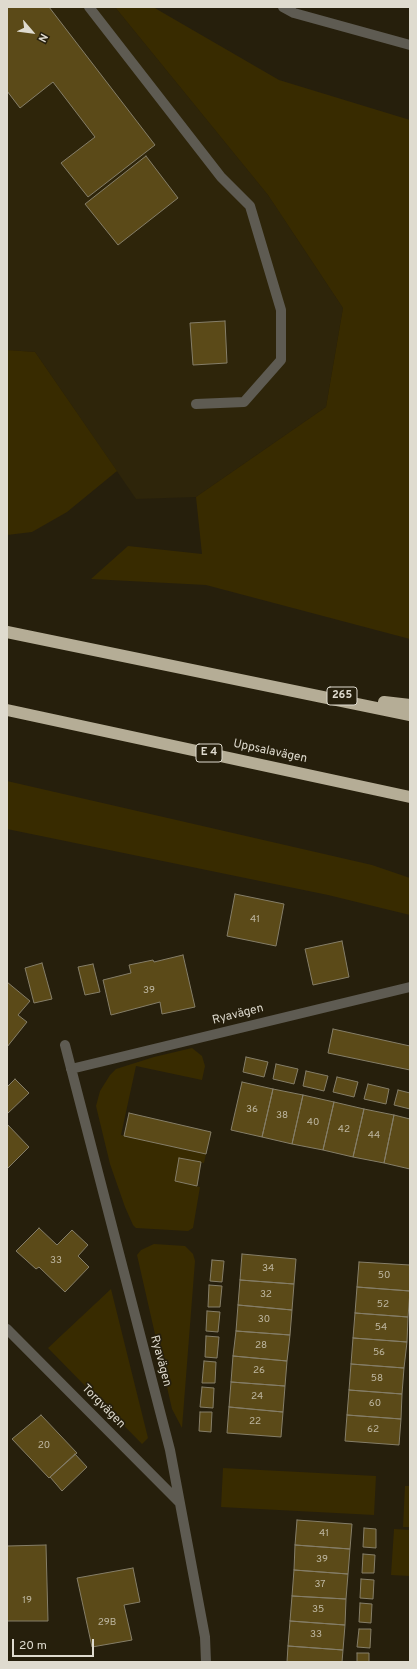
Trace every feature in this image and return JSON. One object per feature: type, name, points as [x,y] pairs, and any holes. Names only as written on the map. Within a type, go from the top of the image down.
[{"type":"highway","points":[[7,632],[410,715]]},
{"type":"highway","name":"265","points":[[274,686],[410,705]]},
{"type":"highway","name":"Uppsalavägen","points":[[7,710],[410,797]]},
{"type":"street","points":[[89,7],[221,177],[250,206],[281,310],[281,360],[244,402],[196,404]]},
{"type":"street","points":[[283,7],[294,13],[410,45]]},
{"type":"street","name":"Ryavägen","points":[[71,1069],[410,987]]},
{"type":"street","name":"Ryavägen","points":[[65,1045],[170,1450],[205,1637],[206,1662]]},
{"type":"street","name":"Torgvägen","points":[[7,1329],[180,1503]]},
{"type":"shaded area","points":[[7,7],[115,7],[268,195],[343,308],[326,407],[196,497],[136,499],[35,352],[7,350]]},
{"type":"shaded area","points":[[115,7],[153,7],[279,80],[410,120],[410,639],[206,585],[91,579],[128,546],[202,554],[196,497],[326,407],[343,308],[268,195]]},
{"type":"shaded area","points":[[7,350],[35,352],[117,471],[67,512],[32,532],[7,535]]},
{"type":"shaded area","points":[[7,781],[372,865],[410,878],[410,915],[328,895],[7,829]]},
{"type":"shaded area","points":[[192,1048],[202,1056],[205,1066],[202,1080],[136,1066],[121,1135],[206,1154],[204,1163],[179,1158],[175,1181],[200,1187],[193,1228],[188,1231],[136,1228],[133,1225],[125,1207],[110,1164],[96,1106],[100,1091],[110,1075],[116,1069],[154,1057]]},
{"type":"shaded area","points":[[154,1244],[185,1246],[193,1254],[195,1261],[182,1428],[172,1409],[137,1255],[141,1250]]},
{"type":"shaded area","points":[[111,1289],[148,1438],[142,1444],[48,1348]]},
{"type":"shaded area","points":[[223,1468],[376,1476],[374,1515],[221,1507]]},
{"type":"shaded area","points":[[405,1486],[410,1486],[410,1527],[403,1527]]},
{"type":"shaded area","points":[[394,1529],[410,1530],[410,1576],[391,1575]]},
{"type":"building","points":[[7,7],[49,7],[155,145],[88,197],[61,163],[95,137],[53,82],[20,108],[7,91]]},
{"type":"building","points":[[146,156],[178,198],[118,245],[85,204]]},
{"type":"building","points":[[225,321],[227,363],[193,365],[190,323]]},
{"type":"building","points":[[235,894],[284,904],[276,946],[227,936]]},
{"type":"building","points":[[342,941],[349,977],[313,985],[305,949]]},
{"type":"building","points":[[183,955],[195,1007],[162,1014],[160,1002],[111,1015],[103,980],[131,973],[129,965],[153,960],[154,962]]},
{"type":"building","points":[[42,963],[52,999],[34,1003],[25,968]]},
{"type":"building","points":[[93,964],[100,992],[85,995],[78,967]]},
{"type":"building","points":[[7,982],[30,1001],[18,1015],[27,1022],[7,1047]]},
{"type":"building","points":[[333,1029],[410,1046],[410,1070],[328,1053]]},
{"type":"building","points":[[246,1057],[268,1062],[264,1077],[243,1072]]},
{"type":"building","points":[[276,1064],[298,1069],[294,1084],[273,1079]]},
{"type":"building","points":[[306,1071],[328,1076],[324,1091],[303,1086]]},
{"type":"building","points":[[337,1077],[358,1082],[354,1097],[333,1092]]},
{"type":"building","points":[[15,1079],[29,1093],[7,1114],[7,1087]]},
{"type":"building","points":[[242,1082],[273,1089],[262,1137],[231,1130]]},
{"type":"building","points":[[368,1084],[389,1089],[386,1104],[364,1099]]},
{"type":"building","points":[[273,1089],[303,1095],[292,1144],[262,1137]]},
{"type":"building","points":[[398,1090],[410,1093],[410,1109],[394,1105]]},
{"type":"building","points":[[303,1095],[334,1102],[323,1150],[292,1144]]},
{"type":"building","points":[[334,1102],[364,1109],[353,1157],[323,1150]]},
{"type":"building","points":[[364,1109],[394,1115],[384,1163],[353,1157]]},
{"type":"building","points":[[129,1113],[211,1132],[206,1154],[124,1136]]},
{"type":"building","points":[[394,1115],[410,1119],[410,1169],[384,1163]]},
{"type":"building","points":[[7,1124],[29,1147],[8,1168],[7,1167]]},
{"type":"building","points":[[179,1158],[201,1162],[197,1186],[175,1181]]},
{"type":"building","points":[[39,1228],[57,1245],[72,1230],[88,1245],[78,1256],[89,1267],[65,1292],[39,1267],[36,1269],[16,1251]]},
{"type":"building","points":[[242,1254],[296,1259],[294,1284],[240,1280]]},
{"type":"building","points":[[212,1260],[224,1261],[222,1282],[210,1281]]},
{"type":"building","points":[[359,1262],[410,1265],[410,1291],[357,1287]]},
{"type":"building","points":[[240,1280],[294,1284],[292,1310],[238,1305]]},
{"type":"building","points":[[209,1285],[222,1286],[220,1307],[208,1307]]},
{"type":"building","points":[[357,1287],[410,1291],[408,1317],[355,1313]]},
{"type":"building","points":[[238,1305],[292,1310],[290,1335],[236,1331]]},
{"type":"building","points":[[207,1311],[220,1312],[218,1332],[206,1331]]},
{"type":"building","points":[[355,1313],[408,1317],[407,1342],[353,1338]]},
{"type":"building","points":[[236,1331],[290,1335],[287,1361],[233,1356]]},
{"type":"building","points":[[206,1336],[219,1337],[217,1358],[205,1357]]},
{"type":"building","points":[[353,1338],[407,1342],[404,1368],[351,1364]]},
{"type":"building","points":[[233,1356],[287,1361],[285,1386],[231,1382]]},
{"type":"building","points":[[204,1361],[216,1362],[215,1383],[202,1383]]},
{"type":"building","points":[[351,1364],[404,1368],[402,1394],[349,1390]]},
{"type":"building","points":[[231,1382],[285,1386],[283,1412],[229,1407]]},
{"type":"building","points":[[202,1387],[214,1388],[213,1408],[200,1407]]},
{"type":"building","points":[[349,1390],[402,1394],[401,1419],[347,1415]]},
{"type":"building","points":[[229,1407],[283,1412],[281,1437],[227,1433]]},
{"type":"building","points":[[200,1412],[212,1412],[211,1432],[199,1431]]},
{"type":"building","points":[[41,1415],[77,1453],[49,1478],[12,1439]]},
{"type":"building","points":[[347,1415],[401,1419],[399,1445],[345,1441]]},
{"type":"building","points":[[75,1454],[87,1467],[62,1491],[50,1477]]},
{"type":"building","points":[[297,1520],[352,1524],[350,1549],[295,1545]]},
{"type":"building","points":[[364,1528],[376,1529],[376,1548],[363,1547]]},
{"type":"building","points":[[46,1545],[48,1621],[7,1621],[7,1546]]},
{"type":"building","points":[[295,1545],[350,1549],[348,1574],[294,1570]]},
{"type":"building","points":[[363,1554],[375,1555],[374,1573],[362,1573]]},
{"type":"building","points":[[133,1568],[140,1602],[124,1605],[132,1640],[92,1647],[77,1578]]},
{"type":"building","points":[[294,1570],[348,1574],[346,1599],[292,1596]]},
{"type":"building","points":[[361,1579],[374,1580],[373,1599],[360,1598]]},
{"type":"building","points":[[292,1596],[346,1599],[345,1625],[290,1621]]},
{"type":"building","points":[[360,1603],[372,1604],[371,1623],[359,1622]]},
{"type":"building","points":[[290,1621],[345,1625],[343,1650],[288,1646]]},
{"type":"building","points":[[359,1629],[371,1629],[370,1648],[357,1647]]},
{"type":"building","points":[[288,1646],[343,1650],[342,1662],[287,1662]]},
{"type":"building","points":[[357,1653],[369,1653],[369,1662],[357,1662]]}]
